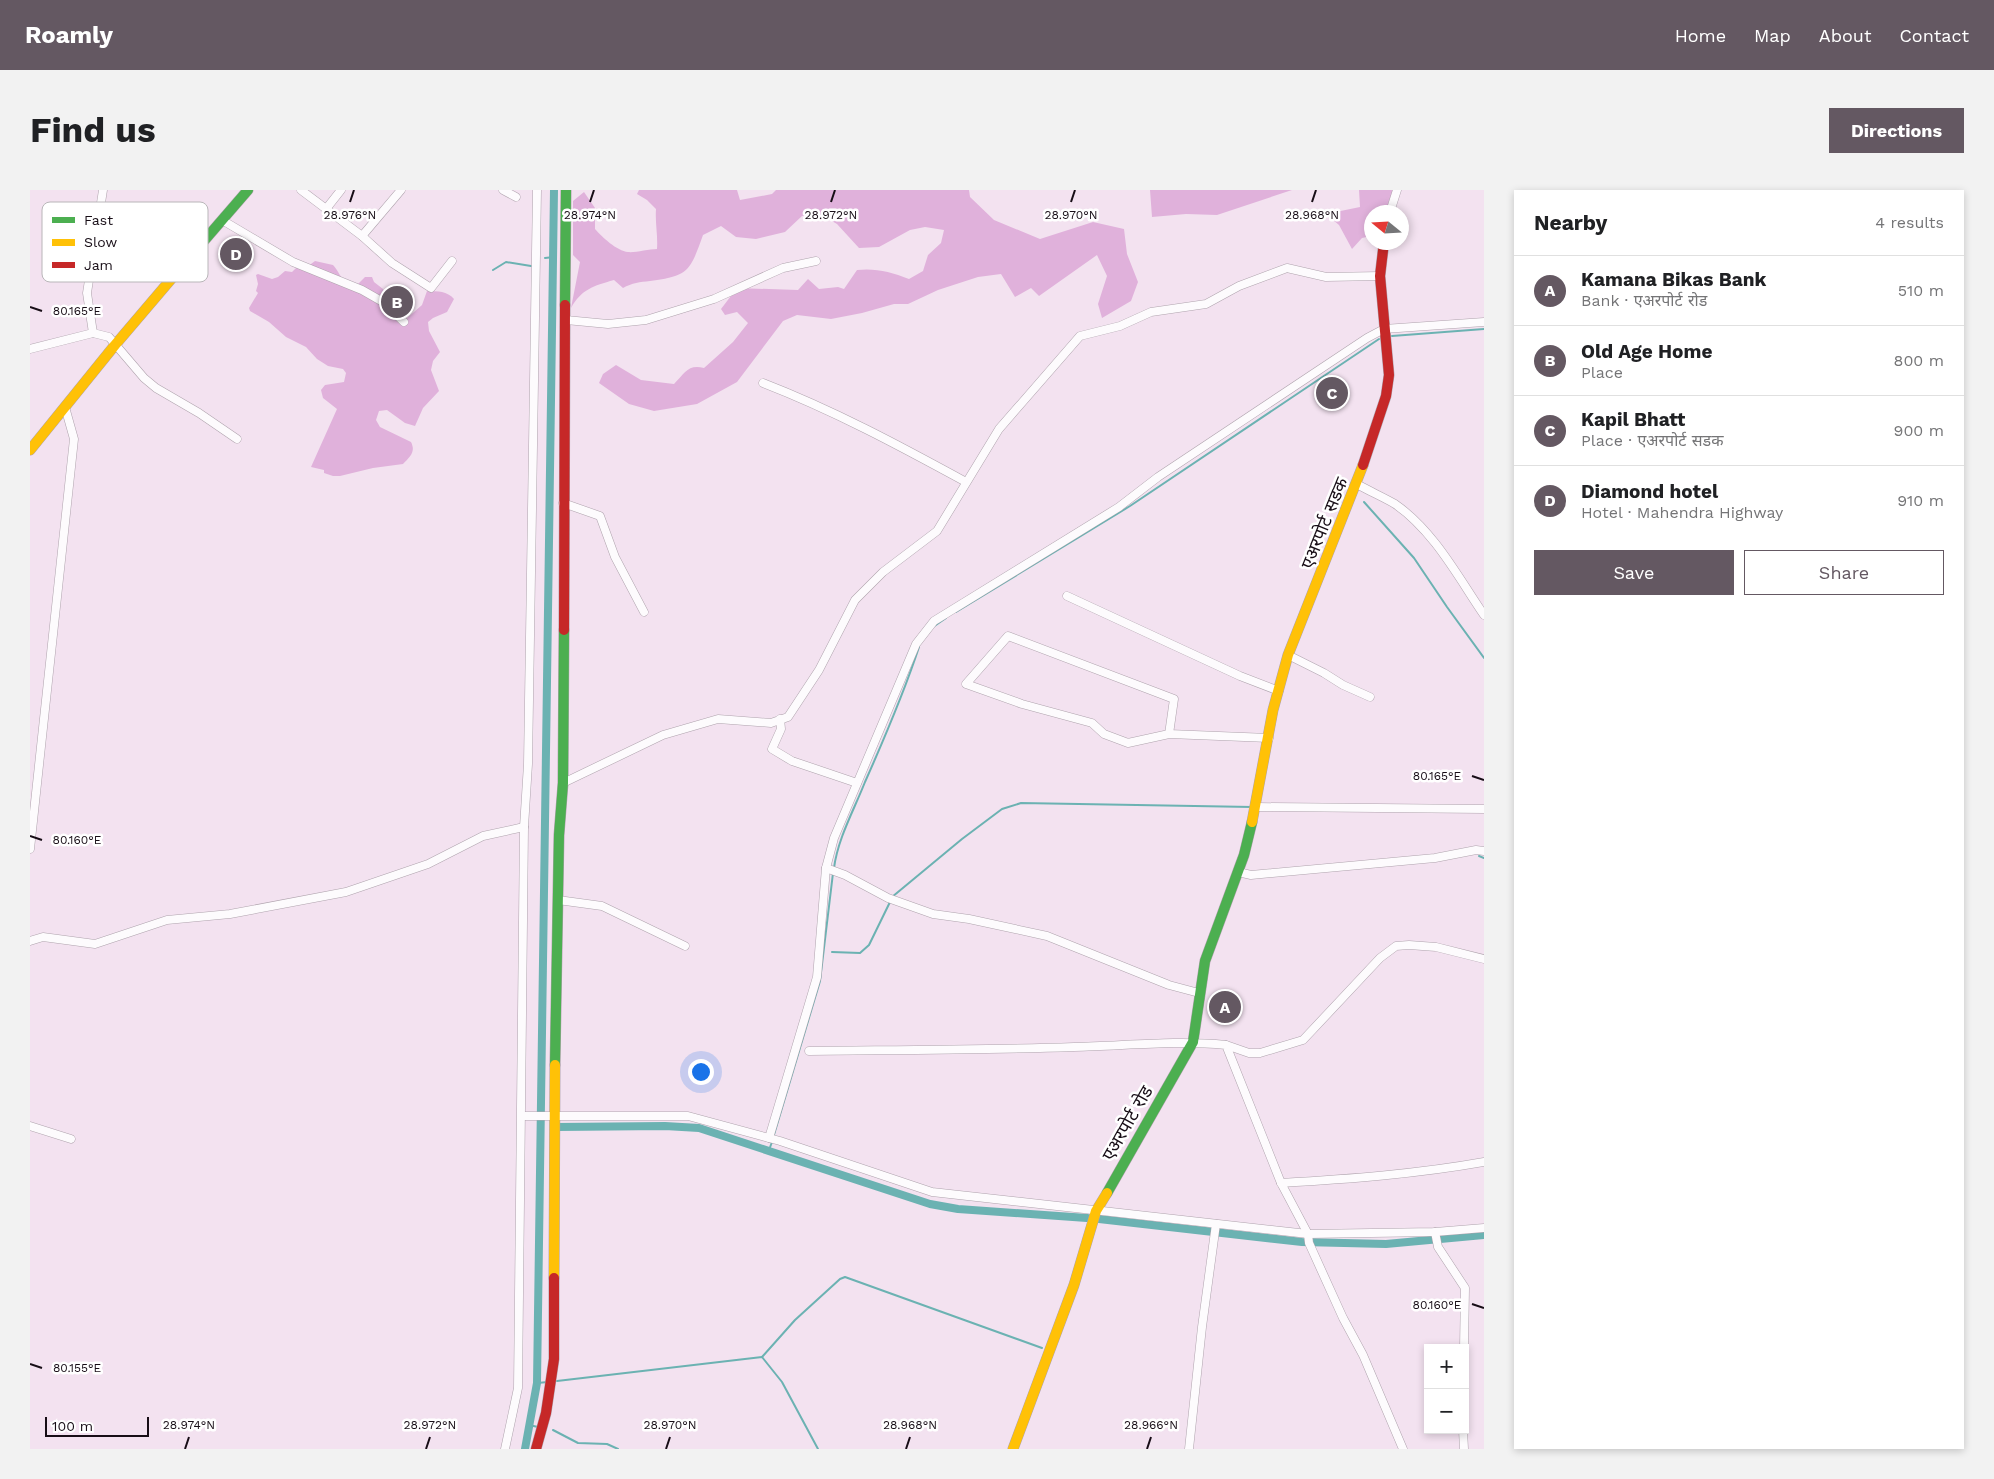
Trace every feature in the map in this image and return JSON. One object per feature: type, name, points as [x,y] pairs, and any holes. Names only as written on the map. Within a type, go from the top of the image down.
[{"type":"main road","points":[[208,237],[248,190]]},
{"type":"main road","points":[[536,1449],[546,1413],[554,1359],[554,1117],[559,835],[563,783],[566,190]]},
{"type":"main road","name":"एअरपोर्ट सडक","points":[[1255,809],[1268,738],[1288,655],[1357,484],[1386,396],[1389,375],[1380,276],[1383,250]]},
{"type":"main road","points":[[30,450],[169,282]]},
{"type":"main road","name":"एअरपोर्ट रोड","points":[[1013,1449],[1074,1284],[1096,1211],[1193,1042],[1205,961],[1244,854],[1255,809]]},
{"type":"street","points":[[300,190],[362,236],[392,263],[431,288],[452,261]]},
{"type":"street","points":[[326,209],[341,190]]},
{"type":"street","points":[[362,236],[401,190]]},
{"type":"street","points":[[502,190],[516,197]]},
{"type":"street","points":[[505,1449],[518,1388],[525,1116],[524,827],[528,764],[536,190]]},
{"type":"street","points":[[1392,205],[1397,190]]},
{"type":"street","points":[[222,220],[293,262],[362,290],[384,302],[404,322]]},
{"type":"street","points":[[566,320],[608,324],[646,320],[714,299],[783,268],[816,261]]},
{"type":"street","points":[[563,783],[663,735],[718,719],[771,723],[788,717],[819,670],[855,600],[883,572],[936,531],[998,429],[1080,336],[1120,326],[1151,312],[1206,304],[1239,286],[1287,268],[1326,277],[1380,276]]},
{"type":"street","points":[[88,282],[86,293],[93,333]]},
{"type":"street","points":[[770,1138],[817,976],[826,868],[834,838],[916,644],[934,621],[1119,507],[1206,445],[1367,338],[1384,329],[1484,322]]},
{"type":"street","points":[[30,349],[93,333],[109,337],[144,378],[156,388],[200,413],[237,439]]},
{"type":"street","points":[[763,383],[795,395],[893,441],[966,482]]},
{"type":"street","points":[[30,849],[74,439],[65,407]]},
{"type":"street","points":[[1357,484],[1395,505],[1418,525],[1438,547],[1484,615]]},
{"type":"street","points":[[563,502],[600,516],[615,556],[644,612]]},
{"type":"street","points":[[1067,596],[1240,676],[1279,691]]},
{"type":"street","points":[[1169,734],[1174,699],[1008,636],[966,684],[1022,704],[1092,723],[1104,734],[1128,743],[1169,734],[1268,738]]},
{"type":"street","points":[[1288,655],[1343,685],[1370,697]]},
{"type":"street","points":[[780,719],[781,729],[772,749],[792,761],[857,783]]},
{"type":"street","points":[[1255,809],[1484,809]]},
{"type":"street","points":[[30,942],[43,937],[95,944],[167,920],[230,914],[346,892],[428,864],[483,836],[524,827]]},
{"type":"street","points":[[1238,872],[1251,875],[1435,858],[1476,850],[1484,851]]},
{"type":"street","points":[[826,868],[888,898],[933,914],[969,919],[1047,936],[1169,985],[1199,993]]},
{"type":"street","points":[[558,900],[602,906],[685,946]]},
{"type":"street","points":[[809,1051],[1135,1046],[1193,1042],[1226,1045],[1248,1053],[1260,1053],[1303,1040],[1380,958],[1396,946],[1436,947],[1484,958]]},
{"type":"street","points":[[1226,1045],[1281,1183],[1343,1318],[1363,1355],[1402,1449]]},
{"type":"street","points":[[525,1116],[688,1116],[780,1141],[932,1192],[1096,1211],[1215,1229],[1308,1239],[1435,1233],[1484,1228]]},
{"type":"street","points":[[30,1126],[71,1139]]},
{"type":"street","points":[[1281,1183],[1417,1172],[1484,1162]]},
{"type":"street","points":[[1189,1449],[1215,1229]]},
{"type":"street","points":[[1435,1233],[1438,1247],[1465,1288],[1464,1344]]},
{"type":"street","points":[[1463,1434],[1464,1449]]},
{"type":"shaded area","points":[[639,190],[737,190],[740,200],[772,194],[776,190],[969,190],[970,197],[994,220],[1040,239],[1093,222],[1124,229],[1127,254],[1138,282],[1131,301],[1102,318],[1098,304],[1107,276],[1097,255],[1039,296],[1031,288],[1015,297],[1001,274],[978,277],[938,290],[908,304],[894,304],[831,319],[797,315],[783,321],[737,382],[697,404],[654,411],[629,404],[599,383],[603,374],[616,365],[641,380],[674,384],[690,368],[704,368],[733,342],[748,323],[737,312],[725,315],[721,309],[737,288],[798,290],[808,279],[819,289],[838,287],[844,289],[857,270],[883,271],[909,279],[923,271],[928,255],[941,243],[944,230],[925,227],[910,230],[879,247],[859,248],[837,224],[818,213],[802,216],[785,232],[756,239],[736,237],[721,226],[703,235],[691,264],[680,274],[673,277],[636,283],[623,288],[614,280],[594,286],[579,296],[571,308],[580,262],[573,255],[573,201],[584,192],[595,208],[595,229],[619,249],[631,252],[657,249],[656,209],[637,194]]},
{"type":"shaded area","points":[[1150,190],[1292,190],[1217,215],[1186,214],[1152,217]]},
{"type":"shaded area","points":[[1359,190],[1394,190],[1389,205],[1364,205],[1364,238],[1352,249],[1339,225],[1326,214],[1360,207]]},
{"type":"shaded area","points":[[315,261],[333,265],[342,279],[348,283],[358,284],[365,277],[372,277],[374,282],[383,289],[392,310],[395,310],[394,306],[406,319],[422,305],[427,291],[439,291],[454,299],[447,312],[428,322],[429,331],[440,352],[433,361],[431,370],[439,391],[423,408],[415,426],[405,423],[387,410],[379,411],[376,420],[380,427],[411,442],[413,452],[403,464],[373,468],[340,476],[333,476],[324,473],[324,470],[311,467],[337,409],[323,398],[321,390],[325,385],[344,382],[346,373],[343,369],[328,366],[317,359],[306,347],[286,337],[269,322],[250,311],[249,308],[258,293],[256,291],[258,284],[256,275],[272,279],[285,271],[292,272],[300,264],[307,267]]},
{"type":"waterway","points":[[525,1449],[537,1383],[554,190]]},
{"type":"waterway","points":[[545,258],[554,257]]},
{"type":"waterway","points":[[493,270],[506,262],[531,266]]},
{"type":"waterway","points":[[1392,336],[1484,329]]},
{"type":"waterway","points":[[956,612],[1130,506],[1379,339]]},
{"type":"waterway","points":[[1364,502],[1414,558],[1484,658]]},
{"type":"waterway","points":[[933,627],[946,618]]},
{"type":"waterway","points":[[834,868],[843,835],[894,715],[919,647]]},
{"type":"waterway","points":[[892,897],[962,839],[1002,809],[1021,803],[1252,807]]},
{"type":"waterway","points":[[1479,856],[1484,858]]},
{"type":"waterway","points":[[773,1138],[820,981],[833,873]]},
{"type":"waterway","points":[[832,952],[860,953],[869,945],[890,902]]},
{"type":"waterway","points":[[557,1127],[665,1126],[699,1128],[930,1204],[958,1209],[1087,1218]]},
{"type":"waterway","points":[[769,1150],[772,1142]]},
{"type":"waterway","points":[[1099,1219],[1302,1242],[1386,1244],[1484,1235]]},
{"type":"waterway","points":[[762,1357],[795,1320],[840,1279],[845,1277],[1042,1348]]},
{"type":"waterway","points":[[557,1381],[762,1357],[782,1382],[818,1449]]},
{"type":"waterway","points":[[537,1383],[548,1382]]},
{"type":"waterway","points":[[529,1425],[538,1427]]},
{"type":"waterway","points":[[553,1430],[578,1443],[607,1444],[618,1449]]},
{"type":"traffic: fast","points":[[208,236],[248,190]]},
{"type":"traffic: fast","points":[[565,305],[566,190]]},
{"type":"traffic: fast","points":[[555,1065],[559,835],[563,783],[564,630]]},
{"type":"traffic: fast","points":[[1107,1193],[1193,1042],[1205,961],[1244,855],[1252,822]]},
{"type":"traffic: slow","points":[[30,450],[169,282]]},
{"type":"traffic: slow","points":[[1252,822],[1273,710],[1288,655],[1363,465]]},
{"type":"traffic: slow","points":[[554,1278],[555,1065]]},
{"type":"traffic: slow","points":[[1013,1449],[1074,1285],[1096,1211],[1107,1193]]},
{"type":"traffic: jam","points":[[1363,465],[1386,396],[1389,375],[1380,276],[1383,250]]},
{"type":"traffic: jam","points":[[564,630],[565,305]]},
{"type":"traffic: jam","points":[[536,1449],[546,1413],[554,1359],[554,1278]]},
{"type":"place","name":"Diamond hotel","points":[[236,254]]},
{"type":"place","name":"Old Age Home","points":[[397,302]]},
{"type":"place","name":"Kapil Bhatt","points":[[1332,393]]},
{"type":"place","name":"Kamana Bikas Bank","points":[[1225,1007]]}]
